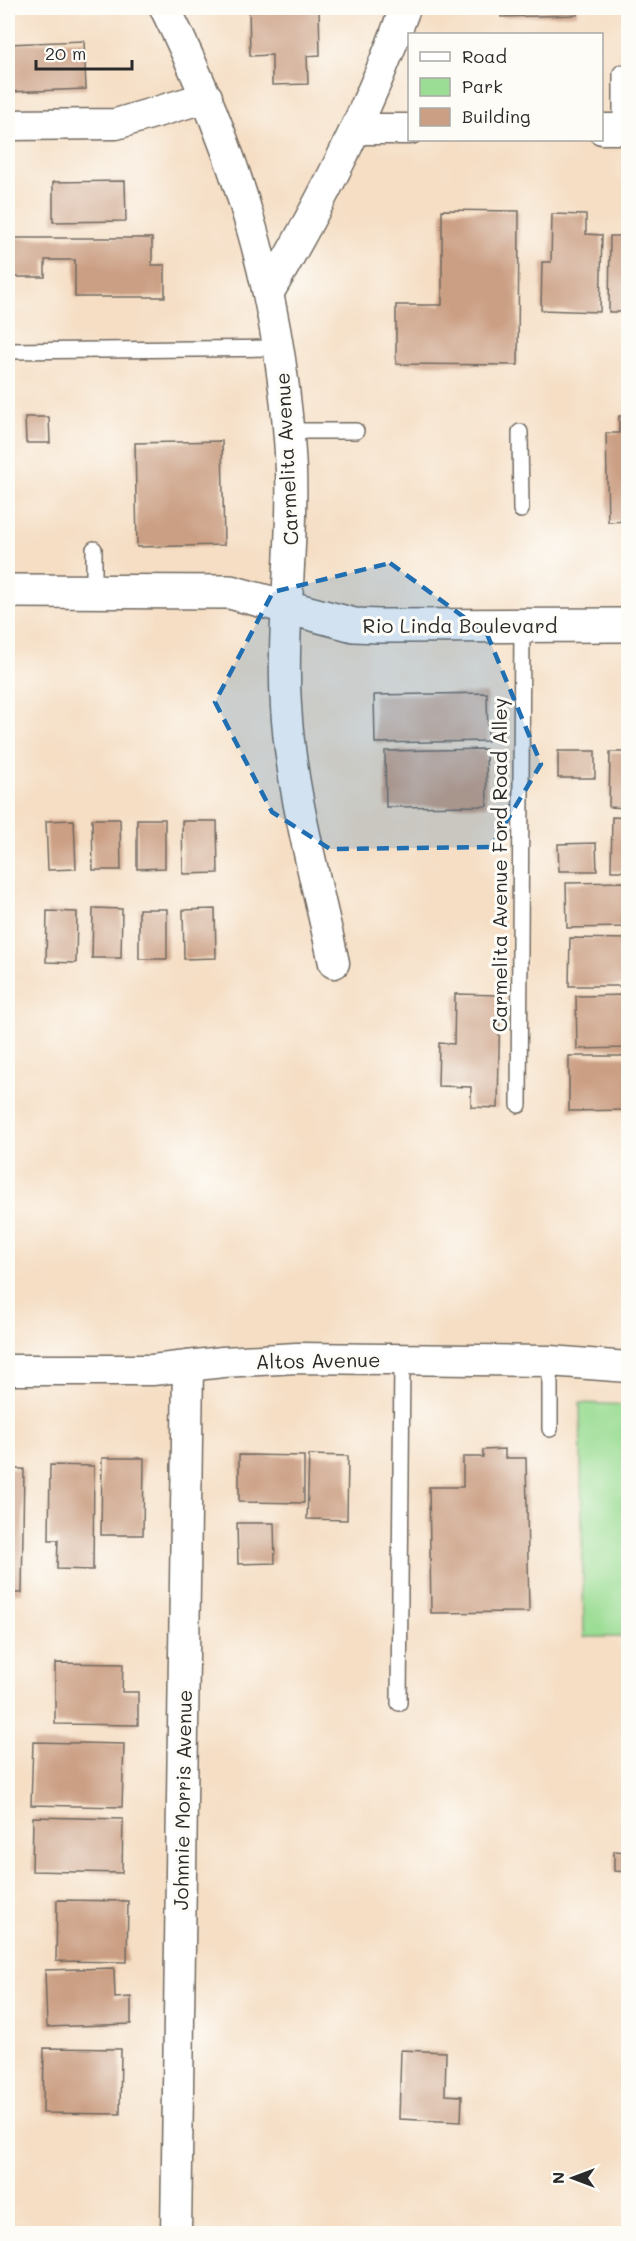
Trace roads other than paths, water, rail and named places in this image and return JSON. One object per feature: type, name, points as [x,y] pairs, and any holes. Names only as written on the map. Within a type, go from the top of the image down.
[{"type":"main road","name":"Rio Linda Boulevard","points":[[8,591],[230,592],[354,625],[628,625]]},
{"type":"street","name":"Carmelita Avenue","points":[[165,8],[207,97],[252,220],[279,348],[288,431],[292,544],[287,607],[286,705],[291,758],[304,837],[334,963]]},
{"type":"street","points":[[269,292],[329,187],[357,129],[405,8]]},
{"type":"street","points":[[8,125],[116,124],[207,97]]},
{"type":"street","points":[[357,129],[408,129]]},
{"type":"street","name":"Altos Avenue","points":[[8,1370],[152,1370],[297,1358],[550,1361],[628,1367]]},
{"type":"street","name":"Johnnie Morris Avenue","points":[[176,2234],[188,1366]]},
{"type":"lane","points":[[617,129],[621,73]]},
{"type":"lane","points":[[8,351],[279,348]]},
{"type":"lane","points":[[288,431],[356,431]]},
{"type":"lane","points":[[520,432],[521,510]]},
{"type":"lane","points":[[94,549],[94,591]]},
{"type":"lane","name":"Carmelita Avenue Ford Road Alley","points":[[519,1105],[522,626]]},
{"type":"lane","points":[[399,1703],[402,1360]]},
{"type":"lane","points":[[550,1361],[550,1429]]}]
